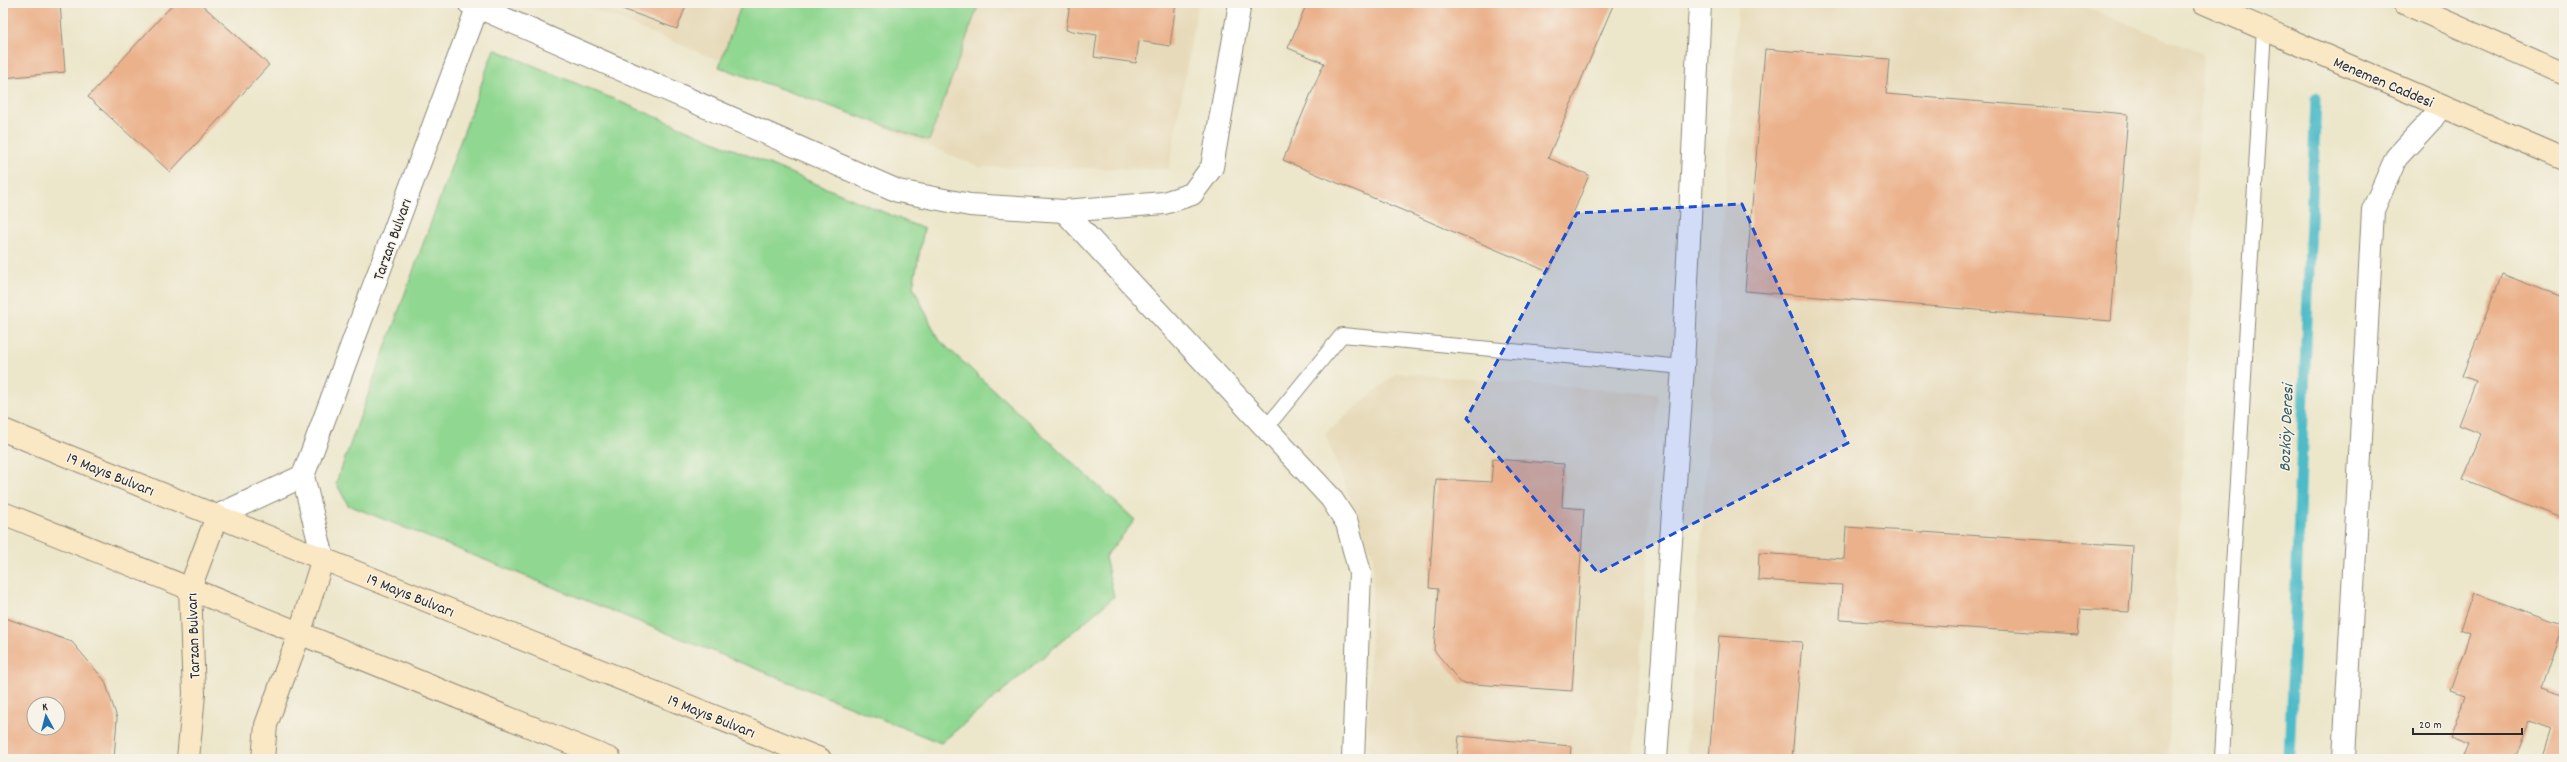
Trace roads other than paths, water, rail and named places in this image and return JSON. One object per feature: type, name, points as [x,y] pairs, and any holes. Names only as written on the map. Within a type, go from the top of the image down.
[{"type":"main road","name":"Menemen Caddesi","points":[[2204,3],[2564,159]]},
{"type":"main road","points":[[2404,3],[2564,74]]},
{"type":"main road","name":"19 Mayıs Bulvarı","points":[[3,430],[820,759]]},
{"type":"main road","points":[[3,513],[190,588],[299,635],[610,759]]},
{"type":"main road","name":"Tarzan Bulvarı","points":[[188,759],[194,694],[190,588],[216,516]]},
{"type":"main road","points":[[263,759],[266,725],[299,635],[323,558]]},
{"type":"street","points":[[475,4],[898,191],[970,205],[1064,211],[1164,203],[1192,194],[1212,168],[1240,3]]},
{"type":"street","points":[[1656,759],[1683,367],[1700,3]]},
{"type":"street","name":"Tarzan Bulvarı","points":[[303,476],[475,4]]},
{"type":"street","points":[[2344,759],[2373,210],[2396,158],[2444,107]]},
{"type":"street","points":[[1064,211],[1265,429],[1331,498],[1347,523],[1360,573],[1353,759]]},
{"type":"street","points":[[216,516],[303,476],[323,558]]},
{"type":"lane","points":[[2222,758],[2264,29]]},
{"type":"lane","points":[[1265,429],[1342,336],[1683,367]]},
{"type":"waterway","name":"Bozköy Deresi","points":[[2289,759],[2316,99]]}]
